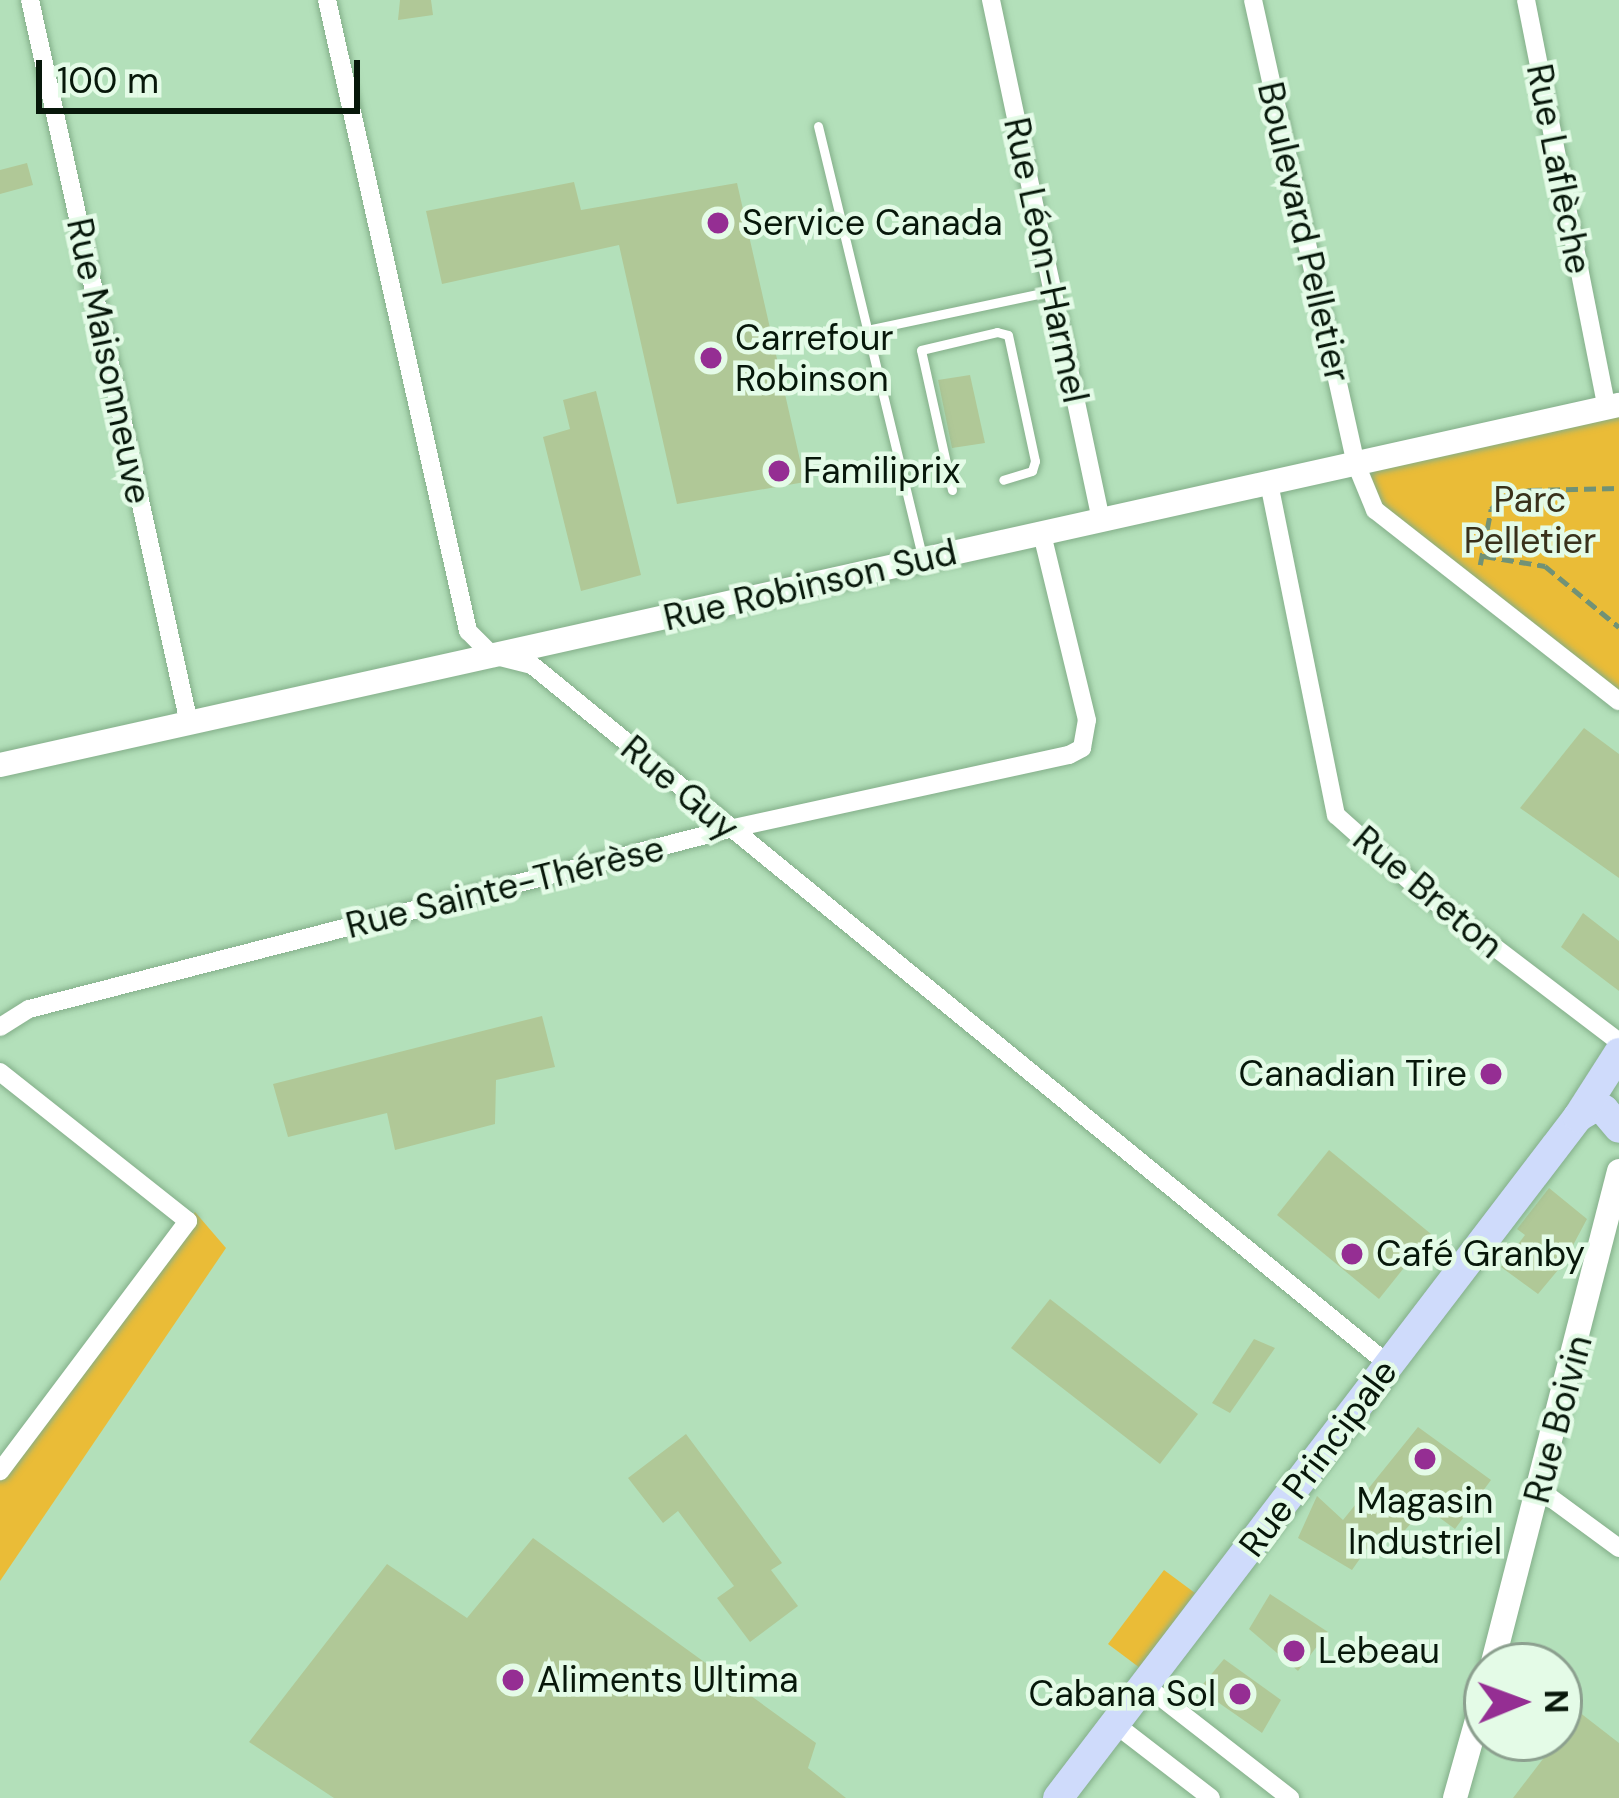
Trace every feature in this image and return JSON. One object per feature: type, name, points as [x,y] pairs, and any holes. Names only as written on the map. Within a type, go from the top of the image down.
[{"type":"main road","name":"Rue Principale","points":[[1058,1798],[1578,1117],[1619,1052]]},
{"type":"main road","name":"Rue Principale","points":[[1578,1117],[1619,1076]]},
{"type":"main road","points":[[1578,1117],[1593,1108],[1604,1110],[1619,1128]]},
{"type":"street","name":"Rue Maisonneuve","points":[[30,0],[188,723]]},
{"type":"street","points":[[327,0],[468,631],[492,656]]},
{"type":"street","name":"Rue Léon-Harmel","points":[[991,0],[1101,520]]},
{"type":"street","name":"Boulevard Pelletier","points":[[1253,0],[1356,464],[1375,510],[1619,701]]},
{"type":"street","name":"Rue Laflèche","points":[[1526,0],[1613,407]]},
{"type":"street","name":"Rue Robinson Sud","points":[[0,765],[1613,407]]},
{"type":"street","name":"Rue Breton","points":[[1268,483],[1336,815],[1421,891],[1619,1042]]},
{"type":"street","name":"Rue Sainte-Thérèse","points":[[0,1027],[29,1009],[729,830],[1082,748],[1087,720],[1042,533]]},
{"type":"street","name":"Rue Guy","points":[[492,656],[532,665],[1389,1365]]},
{"type":"street","points":[[0,1072],[188,1221],[0,1471]]},
{"type":"street","name":"Rue Boivin","points":[[1499,1642],[1614,1222],[1619,1171]]},
{"type":"street","points":[[1540,1490],[1619,1548]]},
{"type":"street","points":[[1145,1685],[1266,1791],[1290,1798]]},
{"type":"street","points":[[1115,1724],[1211,1798]]},
{"type":"street","points":[[1455,1798],[1465,1762]]},
{"type":"lane","points":[[818,126],[923,560]]},
{"type":"lane","points":[[867,330],[1052,291]]},
{"type":"lane","points":[[952,490],[921,350],[997,332],[1008,335],[1035,461],[1032,471],[1003,480]]},
{"type":"path","points":[[1619,488],[1530,490],[1502,496],[1491,509],[1484,556],[1545,566],[1619,627]]},
{"type":"green space","name":"Parc Pelletier","points":[[1619,410],[1619,701],[1375,510],[1356,464]]},
{"type":"green space","points":[[195,1212],[226,1248],[0,1581],[0,1468]]},
{"type":"green space","points":[[1164,1570],[1195,1593],[1140,1668],[1108,1644]]},
{"type":"building","points":[[400,0],[431,0],[433,15],[398,20]]},
{"type":"building","points":[[27,163],[33,185],[0,194],[0,170]]},
{"type":"building","name":"Carrefour Robinson","points":[[574,182],[581,210],[737,183],[805,482],[677,504],[619,245],[442,284],[426,211]]},
{"type":"building","points":[[970,375],[985,443],[952,448],[938,380]]},
{"type":"building","points":[[596,391],[641,575],[581,591],[543,437],[570,429],[563,400]]},
{"type":"building","points":[[1584,728],[1619,754],[1619,878],[1520,808]]},
{"type":"building","points":[[1583,913],[1619,941],[1619,991],[1561,947]]},
{"type":"building","points":[[542,1016],[555,1067],[496,1080],[495,1124],[395,1150],[387,1113],[288,1137],[273,1084]]},
{"type":"building","points":[[1329,1150],[1431,1234],[1379,1299],[1277,1215]]},
{"type":"building","points":[[1549,1188],[1587,1219],[1563,1264],[1538,1294],[1501,1267],[1525,1235],[1517,1229]]},
{"type":"building","points":[[1050,1299],[1198,1414],[1160,1464],[1011,1348]]},
{"type":"building","points":[[1254,1339],[1275,1348],[1230,1413],[1212,1403]]},
{"type":"building","points":[[1418,1427],[1491,1480],[1455,1529],[1425,1507],[1393,1544],[1378,1533],[1352,1570],[1298,1538],[1317,1496],[1343,1520]]},
{"type":"building","points":[[686,1434],[782,1563],[771,1570],[798,1606],[750,1642],[717,1598],[734,1586],[678,1511],[663,1523],[628,1478]]},
{"type":"building","name":"Aliments Ultima","points":[[533,1538],[816,1743],[808,1768],[846,1798],[334,1798],[249,1742],[387,1564],[467,1618]]},
{"type":"building","name":"Lebeau","points":[[1270,1594],[1328,1632],[1298,1671],[1249,1629]]},
{"type":"building","name":"Cabana Sol","points":[[1224,1659],[1281,1700],[1262,1733],[1199,1689]]},
{"type":"building","points":[[1583,1715],[1619,1743],[1619,1798],[1513,1798],[1541,1762],[1583,1762]]},
{"type":"place","name":"Service Canada","points":[[718,223]]},
{"type":"place","name":"Carrefour Robinson","points":[[711,358]]},
{"type":"place","name":"Familiprix","points":[[779,471]]},
{"type":"place","name":"Canadian Tire","points":[[1491,1074]]},
{"type":"place","name":"Café Granby","points":[[1352,1254]]},
{"type":"place","name":"Magasin Industriel","points":[[1425,1459]]},
{"type":"place","name":"Lebeau","points":[[1294,1651]]},
{"type":"place","name":"Aliments Ultima","points":[[513,1680]]},
{"type":"place","name":"Cabana Sol","points":[[1240,1694]]}]
